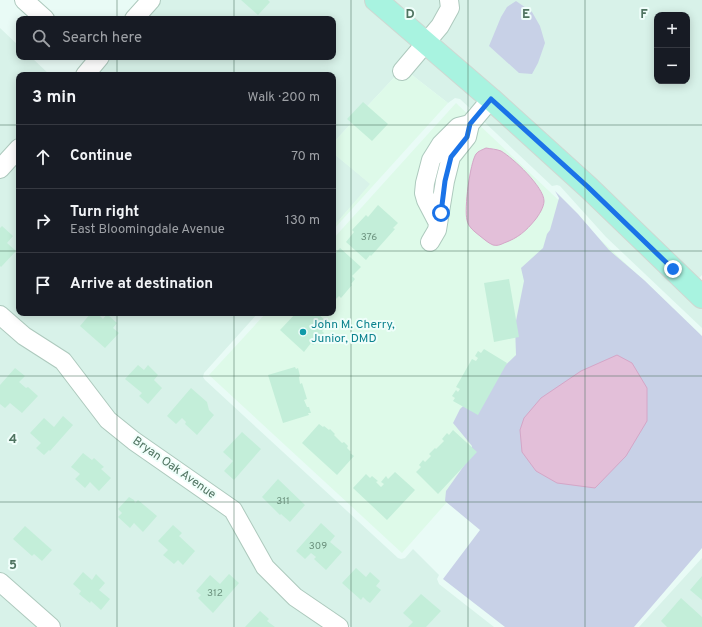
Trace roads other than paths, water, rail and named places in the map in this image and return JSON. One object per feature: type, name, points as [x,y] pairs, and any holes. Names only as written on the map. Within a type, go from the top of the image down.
[{"type":"main road","points":[[376,0],[491,99],[588,187],[702,297]]},
{"type":"street","points":[[24,0],[43,16]]},
{"type":"street","points":[[137,16],[151,0]]},
{"type":"street","points":[[402,71],[440,26],[450,8],[449,0]]},
{"type":"street","points":[[430,242],[437,230],[447,170],[451,157],[467,137],[470,124],[491,99]]},
{"type":"street","points":[[0,169],[16,151]]},
{"type":"street","name":"Bryan Oak Avenue","points":[[0,315],[24,336],[63,361],[108,420],[134,441],[233,510],[265,567],[295,597],[339,627]]},
{"type":"street","points":[[0,582],[51,627]]},
{"type":"place","name":"John M. Cherry, Junior, DMD","points":[[303,332]]}]
